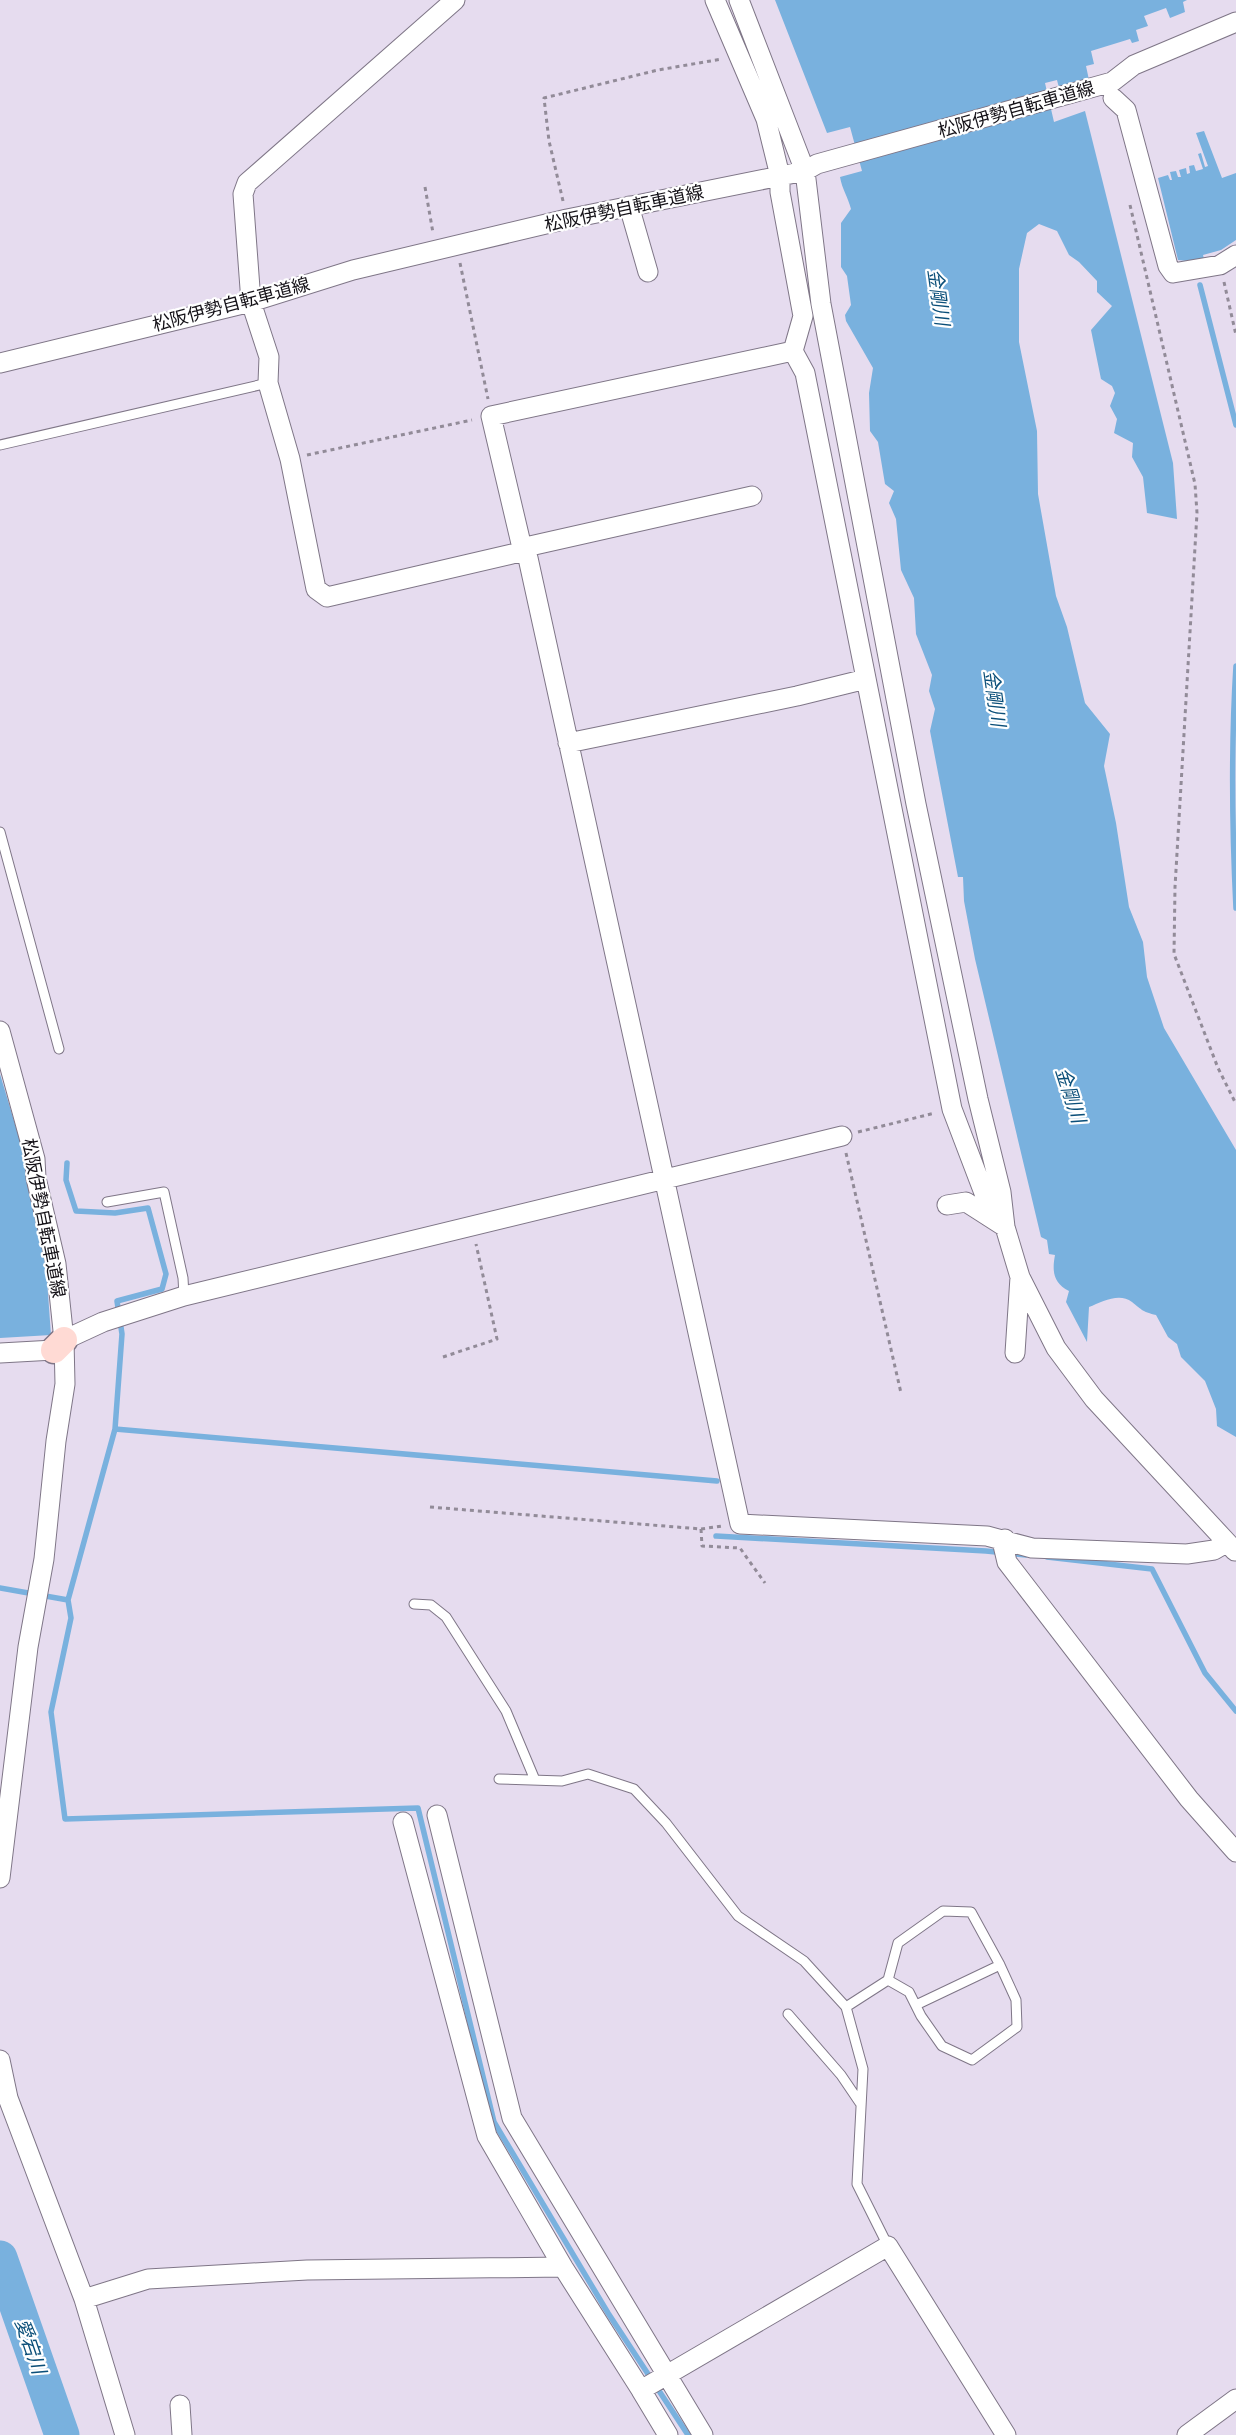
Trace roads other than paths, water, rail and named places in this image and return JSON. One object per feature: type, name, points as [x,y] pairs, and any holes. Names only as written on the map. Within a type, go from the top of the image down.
[{"type":"street","points":[[455,0],[247,183],[243,194],[250,302],[268,357],[268,383],[290,459],[316,589],[327,597],[523,552],[530,546],[752,496]]},
{"type":"street","points":[[715,0],[737,56],[766,119],[780,176],[780,192],[803,316],[793,351],[805,373],[952,1109],[989,1206],[1005,1227]]},
{"type":"street","points":[[739,0],[811,168],[821,304],[910,774],[978,1099],[1001,1192],[1005,1227],[1020,1277],[1056,1348],[1094,1399],[1231,1547]]},
{"type":"street","name":"松阪伊勢自転車道線","points":[[0,363],[250,302],[353,270],[567,218],[780,176],[811,168],[1112,82],[1134,65],[1236,22]]},
{"type":"street","points":[[1113,98],[1126,110],[1168,266],[1173,274],[1228,260]]},
{"type":"street","points":[[629,206],[648,272]]},
{"type":"street","points":[[793,351],[491,416],[523,552],[528,558],[740,1524],[986,1536],[1005,1549],[1189,1799],[1236,1852]]},
{"type":"street","points":[[568,743],[796,696],[866,679]]},
{"type":"street","name":"松阪伊勢自転車道線","points":[[0,1032],[35,1160],[36,1178],[56,1264],[59,1345],[64,1384],[40,1582],[28,1646],[0,1878]]},
{"type":"street","points":[[0,1353],[59,1345],[104,1322],[184,1296],[842,1136]]},
{"type":"street","points":[[948,1205],[966,1202],[1005,1227]]},
{"type":"street","points":[[1015,1353],[1020,1277]]},
{"type":"street","points":[[1005,1549],[1032,1548],[1187,1554],[1231,1547]]},
{"type":"street","points":[[437,1815],[512,2118],[665,2376],[703,2435]]},
{"type":"street","points":[[403,1822],[487,2136],[563,2267],[642,2389],[668,2435]]},
{"type":"street","points":[[0,2060],[8,2098],[84,2299],[125,2435]]},
{"type":"street","points":[[642,2389],[888,2246],[1006,2435]]},
{"type":"street","points":[[84,2299],[148,2279],[307,2270],[563,2267]]},
{"type":"street","points":[[1187,2435],[1236,2399]]},
{"type":"street","points":[[180,2405],[182,2435]]},
{"type":"lane","points":[[0,445],[268,383]]},
{"type":"lane","points":[[0,832],[59,1049]]},
{"type":"lane","points":[[107,1202],[164,1192],[183,1278],[184,1296]]},
{"type":"lane","points":[[414,1604],[431,1605],[446,1617],[506,1711],[535,1780]]},
{"type":"lane","points":[[499,1779],[562,1781],[588,1774],[634,1789],[666,1824],[738,1916],[804,1961],[846,2007],[863,2069],[857,2184],[888,2246]]},
{"type":"lane","points":[[846,2007],[888,1980],[898,1943],[942,1911],[972,1912],[1016,2000],[1017,2027],[972,2060],[942,2046],[909,1992],[888,1980]]},
{"type":"lane","points":[[916,2005],[1000,1965]]},
{"type":"lane","points":[[788,2014],[841,2075],[860,2103]]},
{"type":"water","name":"金剛川","points":[[775,0],[1187,0],[1183,2],[1185,12],[1170,18],[1166,8],[1144,16],[1148,26],[1136,30],[1139,41],[1132,43],[1130,39],[1091,51],[1094,64],[1086,66],[1089,80],[1059,88],[1057,80],[1045,83],[1054,122],[1085,111],[1173,463],[1177,519],[1147,513],[1143,477],[1132,457],[1133,443],[1114,433],[1117,419],[1110,406],[1115,393],[1112,386],[1101,379],[1091,330],[1112,306],[1097,292],[1097,281],[1079,262],[1069,255],[1057,231],[1039,224],[1027,233],[1019,269],[1019,342],[1037,431],[1038,494],[1056,596],[1067,627],[1085,703],[1110,734],[1104,766],[1116,823],[1129,907],[1143,942],[1147,977],[1164,1028],[1236,1150],[1236,1437],[1217,1426],[1216,1409],[1205,1381],[1181,1357],[1177,1344],[1168,1337],[1156,1315],[1145,1312],[1127,1299],[1116,1298],[1099,1303],[1089,1307],[1087,1342],[1066,1302],[1069,1291],[1060,1284],[1055,1276],[1055,1255],[1049,1254],[1047,1240],[1041,1237],[975,959],[964,901],[963,877],[958,877],[930,731],[935,709],[929,691],[932,675],[916,634],[914,598],[901,570],[896,519],[889,503],[894,491],[885,484],[878,442],[870,431],[869,393],[873,368],[846,321],[845,315],[851,305],[847,276],[841,267],[841,223],[851,209],[840,177],[862,171],[850,127],[827,133]]},
{"type":"water","points":[[1204,131],[1222,178],[1236,173],[1236,240],[1221,250],[1203,255],[1205,263],[1178,260],[1158,178],[1168,175],[1170,180],[1172,180],[1170,172],[1176,171],[1178,177],[1181,177],[1179,170],[1186,168],[1187,174],[1190,173],[1189,166],[1194,165],[1196,171],[1203,169],[1198,154],[1201,153],[1205,167],[1208,166],[1196,133]]},
{"type":"water","points":[[0,1074],[24,1154],[46,1266],[51,1335],[0,1338]]},
{"type":"waterway","points":[[1200,285],[1236,425]]},
{"type":"waterway","points":[[1236,666],[1233,726],[1236,908]]},
{"type":"waterway","points":[[67,1163],[66,1180],[76,1211],[115,1213],[148,1208],[166,1274],[162,1289],[117,1301],[122,1334],[115,1429],[717,1481]]},
{"type":"waterway","points":[[68,1600],[115,1429]]},
{"type":"waterway","points":[[716,1536],[986,1551],[1026,1555]]},
{"type":"waterway","points":[[1047,1557],[1152,1569],[1205,1673],[1236,1711]]},
{"type":"waterway","points":[[0,1588],[68,1600],[71,1618],[51,1712],[65,1819],[418,1808],[494,2122],[608,2313],[688,2435]]},
{"type":"waterway","name":"愛宕川","points":[[0,2258],[62,2435]]}]
